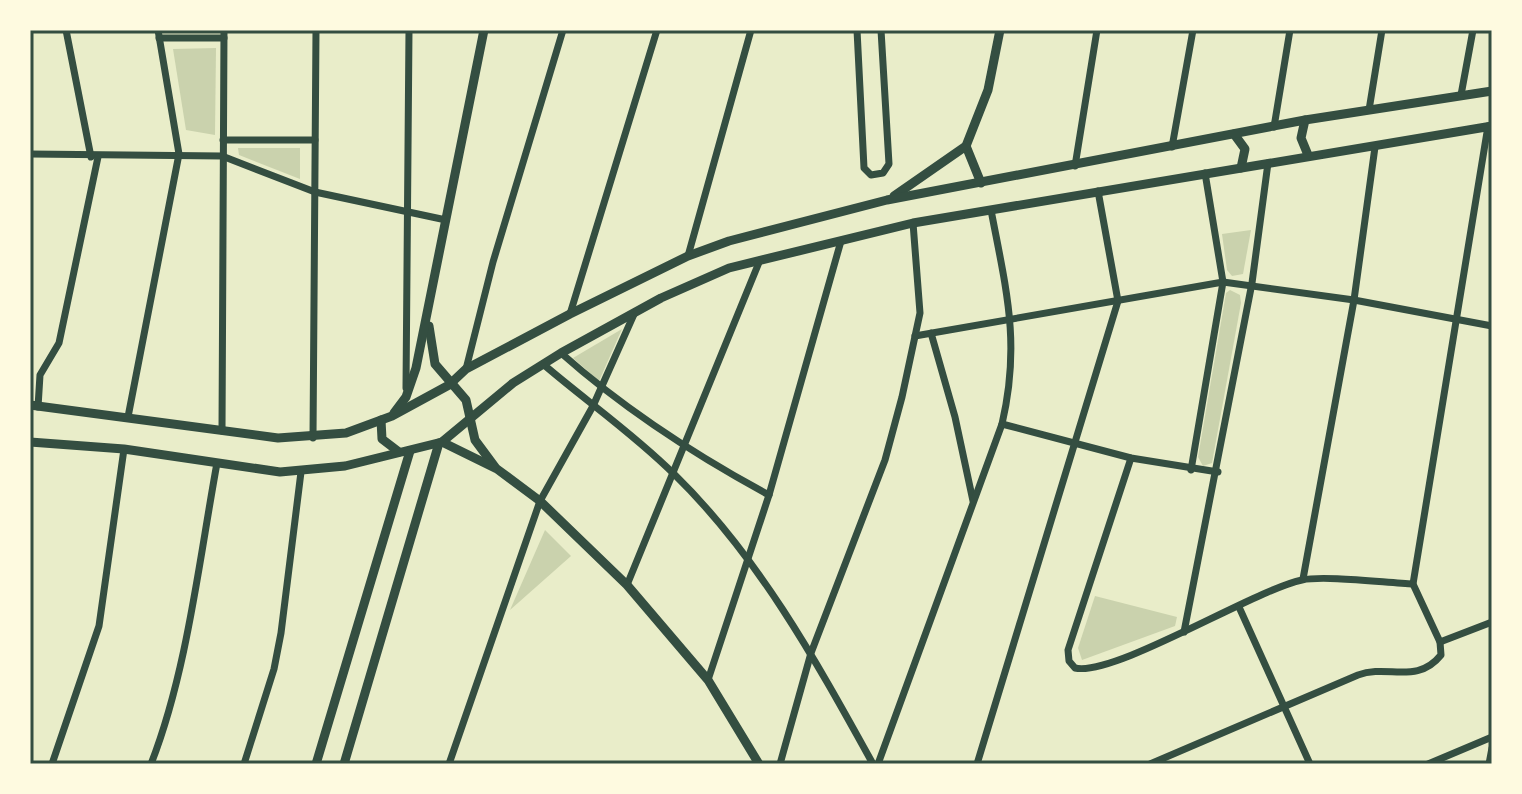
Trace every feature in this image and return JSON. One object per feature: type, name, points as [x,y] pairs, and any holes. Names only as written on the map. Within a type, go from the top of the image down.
[{"type":"street","points":[[66,30],[94,157],[59,343],[40,375],[34,406],[222,431],[313,438],[346,433],[392,416],[449,385],[466,369],[570,314],[688,256],[729,241],[887,200],[1075,167],[1305,120],[1492,91]]},
{"type":"street","points":[[313,438],[316,30]]},
{"type":"street","points":[[406,397],[409,30]]},
{"type":"street","points":[[392,416],[406,397],[429,307],[484,30]]},
{"type":"street","points":[[466,369],[493,262],[563,30]]},
{"type":"street","points":[[570,314],[657,30]]},
{"type":"street","points":[[688,256],[751,30]]},
{"type":"street","points":[[857,30],[864,168],[871,175],[883,173],[889,164],[881,30]]},
{"type":"street","points":[[1075,167],[1097,30]]},
{"type":"street","points":[[1172,147],[1193,30]]},
{"type":"street","points":[[1274,127],[1290,30]]},
{"type":"street","points":[[1369,110],[1382,30]]},
{"type":"street","points":[[1461,95],[1473,30]]},
{"type":"street","points":[[128,417],[179,154],[159,34],[224,34],[222,431]]},
{"type":"street","points":[[887,200],[966,146],[988,90],[1001,34]]},
{"type":"street","points":[[1305,120],[1301,138],[1308,155]]},
{"type":"street","points":[[30,442],[124,449],[301,472],[410,451],[441,442],[513,383],[543,364],[700,278],[760,260],[913,223],[1490,126],[1413,584],[1440,642],[1441,655],[1424,669],[1399,675],[1370,671],[1150,764]]},
{"type":"street","points":[[1234,134],[1245,149],[1241,168]]},
{"type":"street","points":[[223,140],[315,140]]},
{"type":"street","points":[[966,146],[981,183]]},
{"type":"street","points":[[1303,579],[1354,300],[1375,147]]},
{"type":"street","points":[[32,154],[222,156],[315,192],[446,220]]},
{"type":"street","points":[[1184,632],[1218,472],[1252,283],[1268,163]]},
{"type":"street","points":[[1191,470],[1223,282],[1205,173]]},
{"type":"street","points":[[980,762],[1118,301],[1098,191]]},
{"type":"street","points":[[876,764],[1002,424],[1013,369],[1012,319],[991,210]]},
{"type":"street","points":[[780,764],[811,653],[885,460],[915,336],[920,288],[913,223]]},
{"type":"street","points":[[708,680],[769,495],[841,241]]},
{"type":"street","points":[[627,585],[760,260]]},
{"type":"street","points":[[915,336],[1223,282],[1252,283],[1492,326]]},
{"type":"street","points":[[429,307],[431,353],[449,385],[466,400],[475,440],[497,469]]},
{"type":"street","points":[[449,764],[540,501],[593,406],[636,312]]},
{"type":"street","points":[[931,333],[955,417],[973,503]]},
{"type":"street","points":[[561,353],[601,388],[685,445],[769,495]]},
{"type":"street","points":[[543,364],[674,473],[748,557],[811,653],[876,764]]},
{"type":"street","points":[[381,420],[382,439],[387,447],[399,452]]},
{"type":"street","points":[[1002,424],[1131,458],[1218,472]]},
{"type":"street","points":[[441,442],[497,469],[540,501],[627,585],[708,680],[759,764]]},
{"type":"street","points":[[344,764],[441,442]]},
{"type":"street","points":[[52,764],[99,626],[124,449]]},
{"type":"street","points":[[316,764],[410,451]]},
{"type":"street","points":[[1131,458],[1068,650],[1068,658],[1075,668],[1088,669],[1184,632],[1303,579],[1413,584]]},
{"type":"street","points":[[151,764],[161,738],[184,635],[217,463]]},
{"type":"street","points":[[244,764],[277,657],[301,472]]},
{"type":"street","points":[[1239,607],[1310,764]]},
{"type":"street","points":[[1440,642],[1492,622]]},
{"type":"street","points":[[1428,764],[1492,737]]},
{"type":"street","points":[[1489,764],[1492,748]]},
{"type":"green space","points":[[216,48],[215,135],[186,130],[173,49]]},
{"type":"green space","points":[[238,148],[300,148],[300,179],[239,155]]},
{"type":"green space","points":[[1251,230],[1243,274],[1232,276],[1227,270],[1222,234]]},
{"type":"green space","points":[[1230,290],[1240,295],[1241,303],[1212,463],[1203,466],[1198,457],[1226,293]]},
{"type":"green space","points":[[622,329],[599,381],[573,358]]},
{"type":"green space","points":[[545,530],[571,556],[510,610]]},
{"type":"green space","points":[[1095,596],[1177,617],[1175,626],[1082,660],[1078,648]]}]
